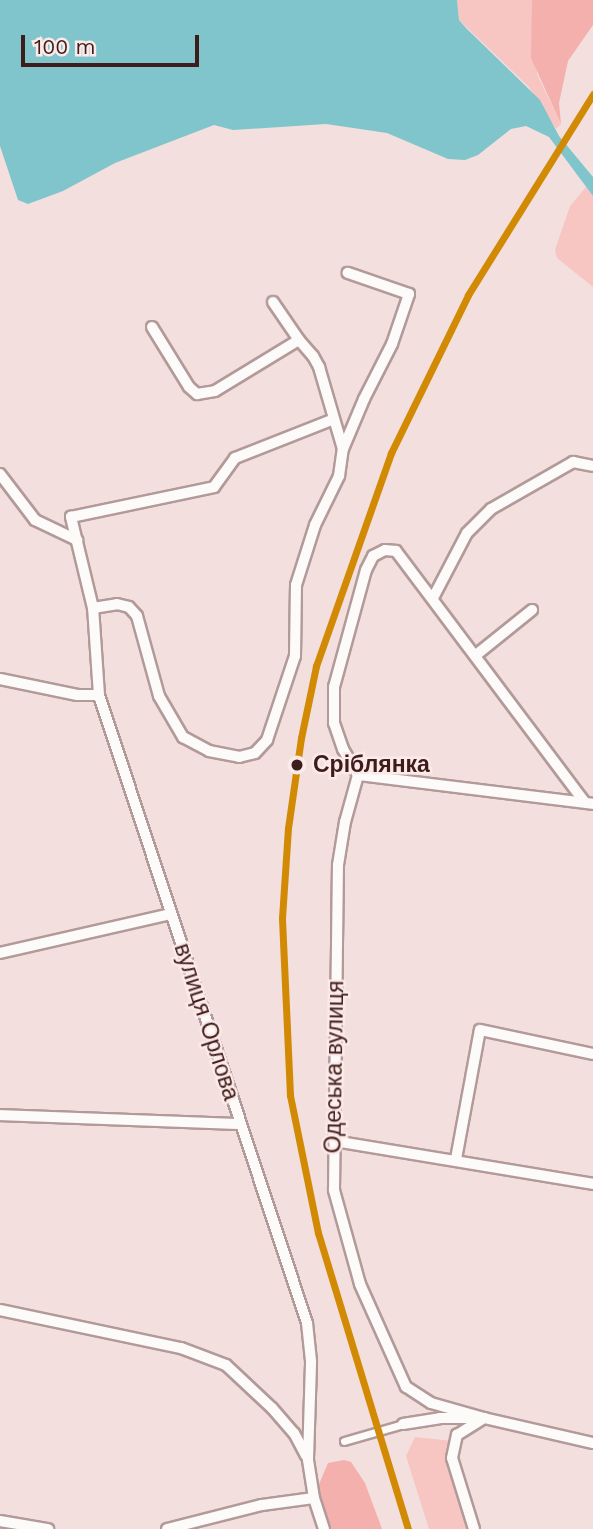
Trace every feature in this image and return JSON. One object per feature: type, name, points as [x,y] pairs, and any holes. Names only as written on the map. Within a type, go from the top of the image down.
[{"type":"street","points":[[93,608],[117,604],[129,607],[137,616],[159,696],[183,737],[209,751],[239,757],[255,753],[267,740],[295,656],[296,585],[315,525],[339,476],[343,449],[364,399],[393,344],[409,294],[348,273]]},
{"type":"street","points":[[273,302],[319,367],[343,449]]},
{"type":"street","points":[[152,327],[189,387],[197,394],[215,391],[299,340]]},
{"type":"street","name":"вулиця Орлова","points":[[324,1529],[314,1498],[308,1459],[311,1361],[307,1323],[99,695],[93,608],[71,517],[214,487],[235,458],[334,419]]},
{"type":"street","points":[[433,598],[467,533],[491,509],[573,462],[593,466]]},
{"type":"street","points":[[0,474],[36,520],[76,540]]},
{"type":"street","points":[[384,550],[396,551],[589,803],[358,775],[342,749],[334,723],[334,687],[366,570],[373,556],[384,550]]},
{"type":"street","points":[[476,655],[532,610]]},
{"type":"street","points":[[0,679],[77,695],[99,695]]},
{"type":"street","name":"Одеська вулиця","points":[[358,775],[345,822],[338,865],[334,1190],[360,1284],[407,1387],[431,1403],[484,1418]]},
{"type":"street","points":[[0,953],[170,914]]},
{"type":"street","points":[[456,1159],[480,1030],[593,1054]]},
{"type":"street","points":[[0,1115],[239,1124]]},
{"type":"street","points":[[334,1141],[456,1159],[593,1184]]},
{"type":"street","points":[[0,1310],[181,1348],[226,1366],[272,1408],[294,1433],[308,1459]]},
{"type":"street","points":[[344,1441],[403,1424],[440,1418],[484,1418],[593,1443]]},
{"type":"street","points":[[474,1529],[452,1458],[457,1435],[484,1418]]},
{"type":"street","points":[[167,1529],[262,1505],[314,1498]]},
{"type":"street","points":[[0,1521],[48,1529]]},
{"type":"shaded area","points":[[457,0],[532,0],[537,74],[561,124],[556,129],[529,87],[459,20]]},
{"type":"shaded area","points":[[532,0],[593,0],[593,25],[568,61],[559,103],[561,124],[531,58]]},
{"type":"shaded area","points":[[586,187],[593,196],[593,287],[557,258],[555,250],[570,206]]},
{"type":"shaded area","points":[[415,1437],[453,1441],[452,1458],[474,1529],[429,1529],[406,1456]]},
{"type":"shaded area","points":[[344,1460],[351,1462],[365,1483],[382,1529],[324,1529],[314,1496],[328,1463]]},
{"type":"water","points":[[0,0],[457,0],[459,20],[540,100],[559,136],[593,177],[593,196],[549,137],[526,126],[511,129],[478,155],[465,160],[448,159],[387,133],[326,124],[233,130],[214,125],[115,163],[63,191],[28,204],[18,200],[0,146]]},
{"type":"transit line","points":[[408,1529],[318,1233],[290,1095],[282,918],[288,828],[301,738],[316,666],[391,453],[468,295],[593,94]]},
{"type":"place","name":"Сріблянка","points":[[297,765]]}]
